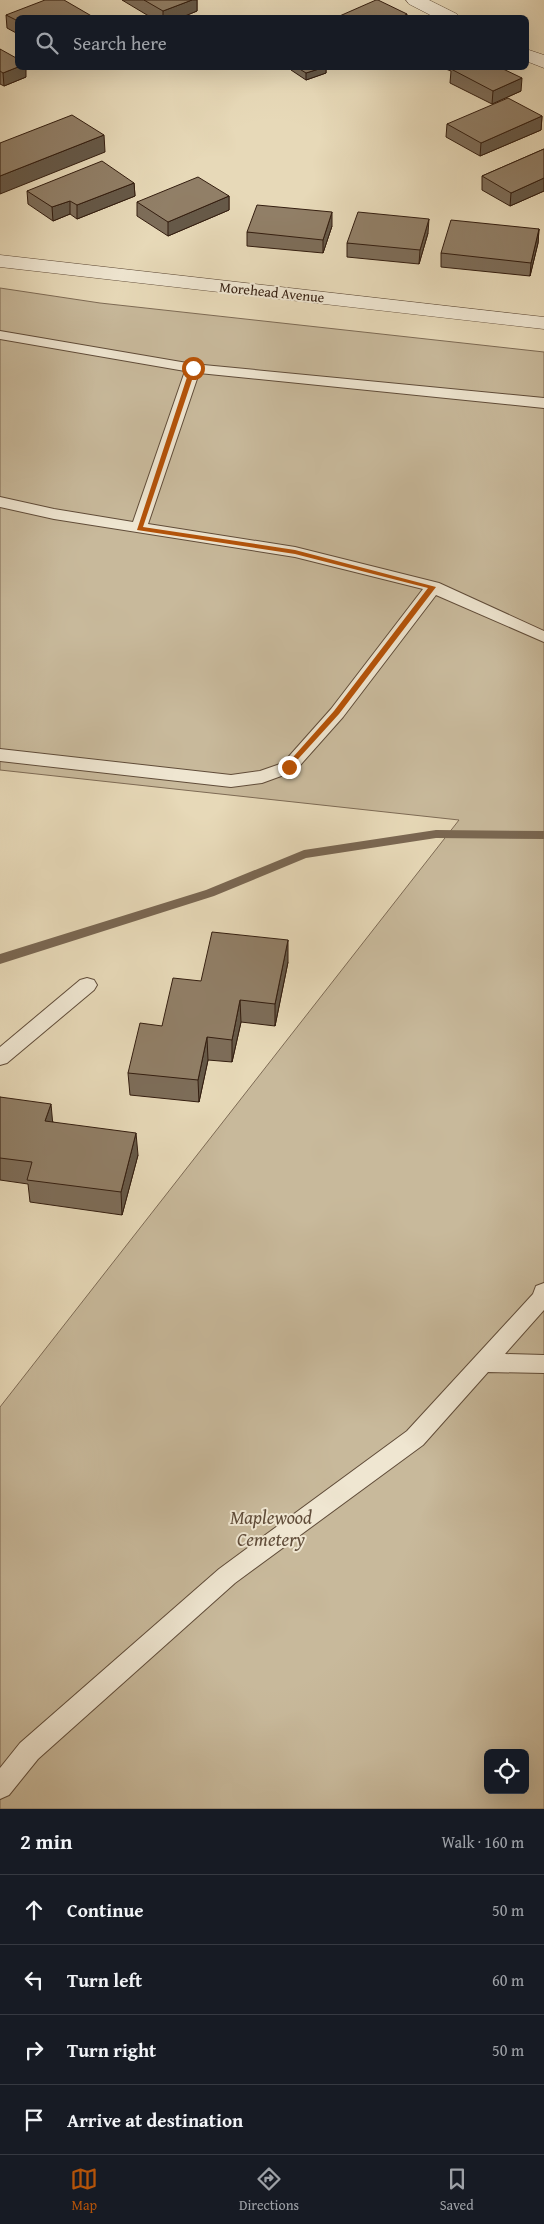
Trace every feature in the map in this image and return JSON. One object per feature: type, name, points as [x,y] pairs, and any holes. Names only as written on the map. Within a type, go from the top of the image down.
[{"type":"street","points":[[415,0],[445,15]]},
{"type":"street","points":[[529,55],[544,62]]},
{"type":"street","name":"Morehead Avenue","points":[[0,261],[544,323]]},
{"type":"lane","points":[[0,335],[193,368],[544,403]]},
{"type":"lane","points":[[139,528],[193,368]]},
{"type":"lane","points":[[0,502],[54,514],[295,552],[433,587],[544,637]]},
{"type":"lane","points":[[0,755],[231,781],[271,774],[289,767],[336,713],[433,587]]},
{"type":"lane","points":[[0,1058],[87,985]]},
{"type":"lane","points":[[0,1787],[29,1751],[227,1576],[415,1438],[542,1298],[544,1292]]},
{"type":"lane","points":[[484,1363],[544,1364]]},
{"type":"green space","name":"Maplewood Cemetery","points":[[0,288],[100,303],[544,352],[544,1809],[0,1809],[0,1407],[459,820],[0,770]]},
{"type":"building","points":[[45,0],[64,0],[90,15],[15,15],[15,20],[6,15]]},
{"type":"building","points":[[144,0],[192,0],[163,11]]},
{"type":"building","points":[[376,0],[407,14],[405,15],[342,15]]},
{"type":"building","points":[[0,49],[15,57],[15,68],[3,73],[0,71]]},
{"type":"building","points":[[301,70],[316,70],[306,73]]},
{"type":"building","points":[[453,70],[505,70],[522,78],[493,91]]},
{"type":"building","points":[[508,98],[542,116],[481,143],[447,124]]},
{"type":"building","points":[[72,115],[104,135],[0,176],[0,143]]},
{"type":"building","points":[[544,149],[544,178],[511,193],[482,176]]},
{"type":"building","points":[[102,161],[134,183],[77,205],[70,201],[52,207],[27,191]]},
{"type":"building","points":[[198,177],[229,196],[168,222],[137,202]]},
{"type":"building","points":[[257,205],[332,212],[323,240],[247,232]]},
{"type":"building","points":[[358,212],[429,219],[420,250],[347,243]]},
{"type":"building","points":[[451,220],[539,229],[531,263],[441,253]]},
{"type":"building","points":[[212,932],[288,940],[275,1004],[240,1000],[232,1040],[207,1037],[198,1080],[128,1073],[140,1023],[162,1026],[173,978],[201,981]]},
{"type":"building","points":[[0,1097],[51,1104],[45,1121],[136,1133],[121,1192],[27,1180],[32,1162],[0,1158]]},
{"type":"waterway","points":[[0,959],[210,893],[304,854],[436,834],[544,835]]},
{"type":"route","points":[[193,368],[139,528],[295,552],[433,587],[336,713],[289,767]]}]
